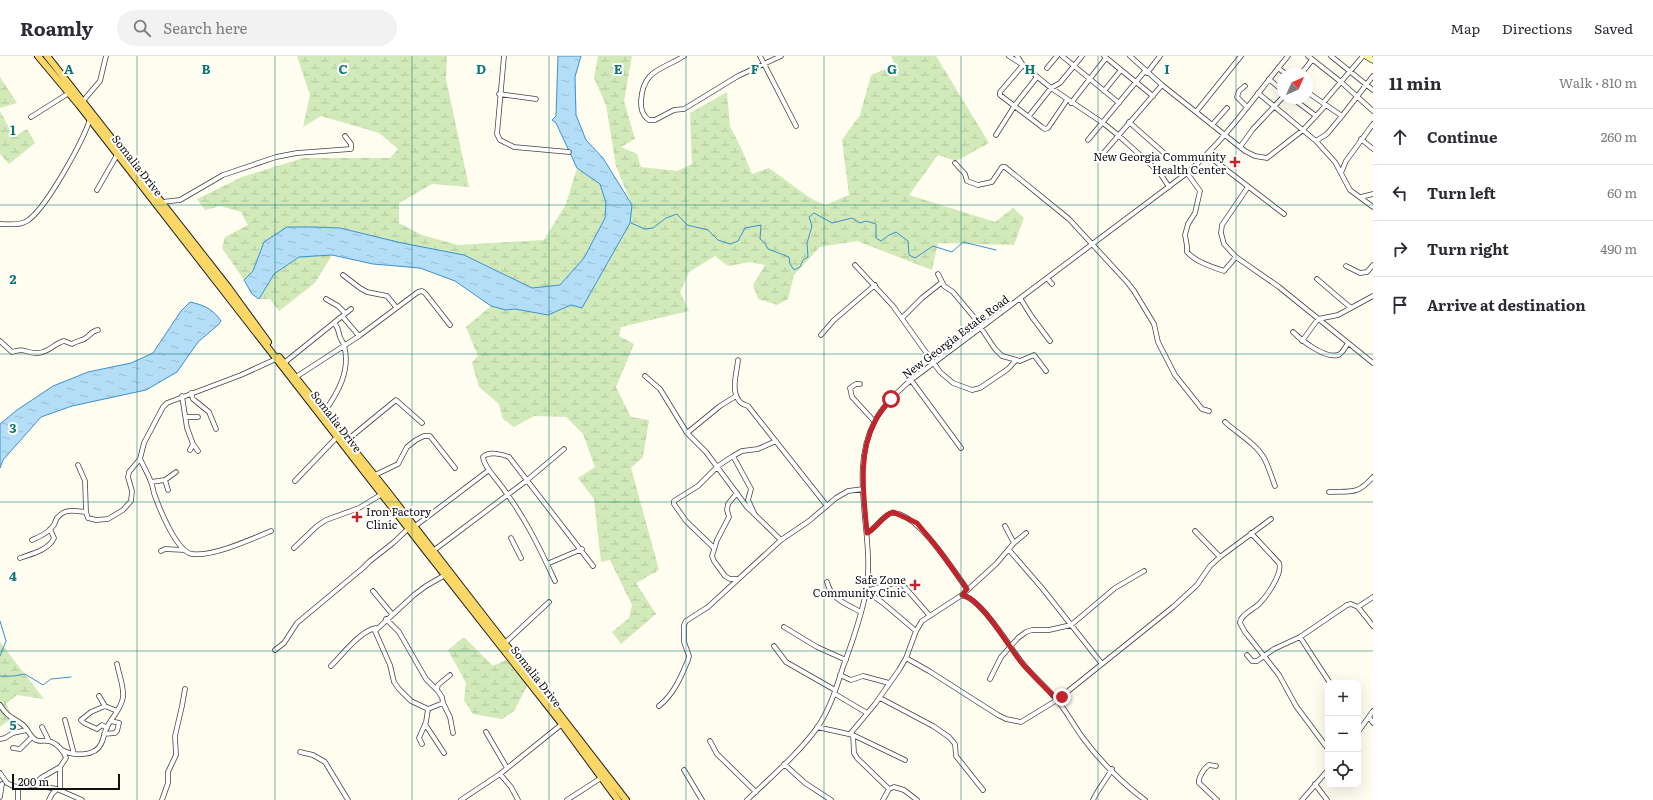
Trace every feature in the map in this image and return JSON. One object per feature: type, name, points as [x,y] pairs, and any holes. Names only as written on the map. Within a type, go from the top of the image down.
[{"type":"main road","name":"Somalia Drive","points":[[38,56],[90,119],[382,494],[433,551],[626,800]]},
{"type":"main road","name":"Somalia Drive","points":[[47,56],[228,287],[284,363],[374,475],[445,575],[562,724],[618,800]]},
{"type":"street","points":[[82,101],[100,81],[106,56]]},
{"type":"street","points":[[504,56],[499,94],[497,134],[500,140],[514,147],[568,152]]},
{"type":"street","points":[[684,56],[665,65],[652,75],[643,86],[642,110],[643,115],[649,120],[655,120],[674,110],[684,109],[738,76],[781,56]]},
{"type":"street","points":[[760,56],[796,126]]},
{"type":"street","points":[[1009,56],[1023,65],[1067,100],[1103,123],[1118,135],[1160,173],[1169,187]]},
{"type":"street","points":[[1017,56],[1023,65]]},
{"type":"street","points":[[1047,68],[1057,56]]},
{"type":"street","points":[[1062,56],[1119,103]]},
{"type":"street","points":[[1029,116],[1051,88],[1060,83],[1082,56]]},
{"type":"street","points":[[1130,56],[1146,72],[1240,147],[1255,156],[1267,158],[1303,130],[1316,116],[1350,71],[1365,56],[1373,60]]},
{"type":"street","points":[[1088,140],[1136,82],[1160,56]]},
{"type":"street","points":[[1196,112],[1241,56]]},
{"type":"street","name":"New Georgia Estate Road","points":[[1278,68],[1288,56]]},
{"type":"street","points":[[1308,56],[1341,82],[1373,111]]},
{"type":"street","points":[[1331,56],[1373,90]]},
{"type":"street","points":[[1072,103],[1105,57],[1153,96]]},
{"type":"street","points":[[1306,68],[1312,60]]},
{"type":"street","points":[[1023,65],[1000,93],[1045,129],[1048,128],[1067,100]]},
{"type":"street","name":"New Georgia Estate Road","points":[[747,800],[784,764],[817,727],[835,692],[846,660],[861,612],[868,575],[867,533],[863,489],[865,452],[874,421],[891,399],[911,380],[1187,173],[1207,155],[1277,69]]},
{"type":"street","points":[[1104,91],[1121,70]]},
{"type":"street","points":[[1316,141],[1332,129],[1373,76]]},
{"type":"street","points":[[996,135],[1015,105],[1037,77]]},
{"type":"street","points":[[1269,79],[1277,86]]},
{"type":"street","points":[[1100,157],[1162,85]]},
{"type":"street","points":[[1245,86],[1239,91],[1237,97],[1247,107]]},
{"type":"street","points":[[31,117],[69,93]]},
{"type":"street","points":[[1258,93],[1276,106],[1316,141],[1336,162],[1350,190],[1373,207]]},
{"type":"street","points":[[499,94],[536,99]]},
{"type":"street","points":[[1313,96],[1342,116]]},
{"type":"street","points":[[1300,104],[1316,116]]},
{"type":"street","points":[[1240,147],[1253,129],[1276,106]]},
{"type":"street","points":[[1212,125],[1227,108]]},
{"type":"street","points":[[0,224],[23,223],[36,213],[49,195],[70,160],[83,137],[90,119]]},
{"type":"street","points":[[1129,122],[1163,152]]},
{"type":"street","points":[[1341,173],[1346,161],[1373,124]]},
{"type":"street","points":[[162,202],[180,200],[223,175],[276,157],[297,153],[351,149],[351,144],[345,136]]},
{"type":"street","points":[[1361,139],[1373,149]]},
{"type":"street","points":[[97,190],[117,154]]},
{"type":"street","points":[[1207,155],[1284,214]]},
{"type":"street","points":[[955,163],[965,174],[967,181],[978,185],[992,182],[1002,167],[1005,167],[1069,219],[1134,291],[1154,324],[1158,342],[1175,375],[1202,409],[1209,411]]},
{"type":"street","points":[[1187,173],[1200,191],[1195,213],[1188,224],[1185,235],[1187,252],[1195,259],[1224,271],[1236,257]]},
{"type":"street","points":[[1248,187],[1222,225],[1224,244],[1236,257],[1279,287],[1373,363]]},
{"type":"street","points":[[1361,197],[1373,194]]},
{"type":"street","points":[[1346,266],[1360,273],[1367,272],[1373,264]]},
{"type":"street","points":[[855,265],[875,285],[902,318],[940,372],[953,383],[972,390],[980,388],[994,380],[1008,369],[1016,360]]},
{"type":"street","points":[[343,274],[367,292],[387,296],[396,307]]},
{"type":"street","points":[[938,274],[941,283],[959,299],[1002,356],[1016,360],[1023,360],[1034,355],[1046,371]]},
{"type":"street","points":[[1047,278],[1052,284]]},
{"type":"street","points":[[1317,278],[1351,308]]},
{"type":"street","points":[[902,318],[922,298],[941,283]]},
{"type":"street","points":[[821,335],[834,320],[875,285]]},
{"type":"street","points":[[296,377],[359,336],[418,292],[422,291],[425,293],[450,325]]},
{"type":"street","points":[[1302,341],[1318,319],[1338,315],[1373,296]]},
{"type":"street","points":[[326,298],[338,306],[359,336]]},
{"type":"street","points":[[1020,298],[1050,341]]},
{"type":"street","points":[[284,363],[351,309]]},
{"type":"street","points":[[324,412],[334,399],[344,376],[346,361],[344,346],[339,335],[338,328],[334,323]]},
{"type":"street","points":[[0,341],[12,352],[22,349],[38,353],[51,348],[59,342],[64,341],[72,344],[77,340],[83,340],[93,331],[98,330]]},
{"type":"street","points":[[1293,332],[1302,341],[1322,352],[1333,355],[1340,353],[1348,343]]},
{"type":"street","points":[[78,465],[85,481],[86,512],[91,519],[108,519],[123,510],[131,501],[132,496],[128,477],[129,472],[140,459],[144,443],[163,407],[167,403],[182,396],[241,375],[276,359]]},
{"type":"street","points":[[738,360],[735,380],[736,396],[740,402],[748,406],[827,506]]},
{"type":"street","points":[[645,376],[660,389],[687,433],[700,444],[718,466],[747,507],[781,540]]},
{"type":"street","points":[[911,380],[961,448]]},
{"type":"street","points":[[860,384],[853,385],[850,388],[850,392],[852,397],[874,421]]},
{"type":"street","points":[[191,393],[193,399],[209,412],[216,429]]},
{"type":"street","points":[[182,396],[187,417],[187,428],[193,444],[198,451]]},
{"type":"street","points":[[687,433],[720,406],[736,396]]},
{"type":"street","points":[[346,441],[396,400],[422,423]]},
{"type":"street","points":[[187,417],[198,417]]},
{"type":"street","points":[[1225,422],[1243,436],[1265,459],[1275,486]]},
{"type":"street","points":[[374,475],[398,464],[407,447],[424,436],[430,436],[455,468]]},
{"type":"street","points":[[295,481],[338,437]]},
{"type":"street","points":[[714,548],[686,521],[673,502],[698,486],[718,466],[733,456],[742,451],[758,449],[776,441]]},
{"type":"street","points":[[190,450],[193,444]]},
{"type":"street","points":[[433,551],[526,481],[564,449]]},
{"type":"street","points":[[555,581],[531,530],[483,460],[485,454],[489,453],[504,455],[512,460],[524,474],[526,481],[582,549],[593,566]]},
{"type":"street","points":[[733,456],[751,489],[748,500],[756,515]]},
{"type":"street","points":[[140,459],[151,482],[155,497],[170,531],[184,550],[190,554],[203,555],[237,545],[271,531]]},
{"type":"street","points":[[275,650],[284,643],[297,622],[412,527],[489,470]]},
{"type":"street","points":[[151,482],[165,480],[176,472]]},
{"type":"street","points":[[1329,492],[1357,491],[1364,487],[1373,477]]},
{"type":"street","points":[[165,480],[168,490]]},
{"type":"street","points":[[659,706],[666,700],[674,689],[688,660],[689,656],[684,642],[684,625],[686,622],[708,607],[781,540],[836,498],[848,491],[863,489]]},
{"type":"street","points":[[737,493],[728,504],[727,510],[729,518],[714,548],[712,556],[721,572],[727,578],[737,579]]},
{"type":"street","points":[[294,548],[317,526],[326,520],[358,508],[382,494]]},
{"type":"street","points":[[32,540],[50,529],[57,518],[64,512],[69,510],[86,512]]},
{"type":"street","points":[[867,533],[880,523],[887,514],[893,512],[917,523],[939,550],[967,589]]},
{"type":"street","points":[[906,658],[929,670],[1006,719],[1021,722],[1057,700],[1102,664],[1192,590],[1210,566],[1220,557],[1271,519]]},
{"type":"street","points":[[1005,526],[1014,543]]},
{"type":"street","points":[[20,558],[45,548],[52,542],[54,538],[50,529]]},
{"type":"street","points":[[1195,531],[1220,557]]},
{"type":"street","points":[[1252,533],[1281,566],[1266,596],[1240,620],[1245,632],[1265,655],[1279,675],[1300,712],[1325,745]]},
{"type":"street","points":[[889,789],[857,758],[852,735],[899,670],[906,658],[916,631],[922,621],[962,595],[996,564],[1014,543],[1026,534]]},
{"type":"street","points":[[512,538],[521,558]]},
{"type":"street","points":[[161,551],[165,549],[184,550]]},
{"type":"street","points":[[547,564],[582,549]]},
{"type":"street","points":[[1009,550],[1042,588],[1102,664]]},
{"type":"street","points":[[990,679],[1001,657],[1029,630],[1049,630],[1071,625],[1115,588],[1144,571]]},
{"type":"street","points":[[331,666],[360,636],[368,630],[376,628],[426,586],[445,575]]},
{"type":"street","points":[[827,582],[829,590],[838,600],[861,612]]},
{"type":"street","points":[[866,592],[898,583],[903,585],[930,616]]},
{"type":"street","points":[[373,591],[392,614]]},
{"type":"street","points":[[866,592],[884,603],[916,631]]},
{"type":"street","points":[[962,595],[969,598],[980,608],[1030,672],[1057,700],[1098,757],[1112,769],[1124,783],[1146,800]]},
{"type":"street","points":[[1358,607],[1373,597]]},
{"type":"street","points":[[505,643],[548,602]]},
{"type":"street","points":[[1247,655],[1255,662],[1274,649],[1300,637],[1347,605],[1351,604],[1358,607],[1373,626]]},
{"type":"street","points":[[386,619],[399,632],[426,679],[442,697],[450,717],[453,733]]},
{"type":"street","points":[[784,627],[817,647],[846,660]]},
{"type":"street","points":[[376,628],[375,634],[390,665],[394,682],[399,689],[411,700],[428,709],[444,704]]},
{"type":"street","points":[[1300,637],[1328,680]]},
{"type":"street","points":[[774,646],[786,662],[867,713]]},
{"type":"street","points":[[42,727],[49,741],[59,748],[73,754],[87,754],[96,750],[102,743],[104,734],[117,711],[123,696],[117,664]]},
{"type":"street","points":[[437,690],[440,682],[450,675]]},
{"type":"street","points":[[840,676],[851,680],[863,676],[889,683]]},
{"type":"street","points":[[162,800],[168,783],[168,772],[176,755],[175,736],[185,689]]},
{"type":"street","points":[[99,696],[105,706],[117,711]]},
{"type":"street","points":[[880,698],[927,722],[949,737],[955,744],[956,756],[983,790]]},
{"type":"street","points":[[0,705],[5,713],[24,726],[32,737],[38,741],[49,741]]},
{"type":"street","points":[[105,706],[91,712],[81,720],[97,729],[102,725],[107,728]]},
{"type":"street","points":[[422,744],[419,738],[425,724],[428,709]]},
{"type":"street","points":[[1361,728],[1373,711]]},
{"type":"street","points":[[1369,717],[1373,723]]},
{"type":"street","points":[[23,719],[24,726]]},
{"type":"street","points":[[65,720],[73,754]]},
{"type":"street","points":[[104,734],[115,733],[117,731],[119,723],[111,720]]},
{"type":"street","points":[[425,724],[444,753]]},
{"type":"street","points":[[461,800],[500,774],[562,724]]},
{"type":"street","points":[[817,727],[852,735],[905,760]]},
{"type":"street","points":[[0,739],[13,733],[27,730]]},
{"type":"street","points":[[486,732],[507,768]]},
{"type":"street","points":[[14,748],[20,749],[32,737]]},
{"type":"street","points":[[710,740],[717,754],[722,760],[756,792]]},
{"type":"street","points":[[59,748],[66,756],[65,761]]},
{"type":"street","points":[[300,752],[313,755],[325,762],[348,800]]},
{"type":"street","points":[[34,785],[41,778],[60,767],[73,754]]},
{"type":"street","points":[[784,764],[805,783],[831,800]]},
{"type":"street","points":[[1216,766],[1209,765],[1206,767],[1198,781],[1217,800]]},
{"type":"street","points":[[49,800],[52,794],[58,789],[60,767]]},
{"type":"street","points":[[1093,800],[1096,792],[1112,769]]},
{"type":"street","points":[[684,770],[702,800]]},
{"type":"street","points":[[0,773],[7,783],[18,787],[34,785],[58,789],[82,800]]},
{"type":"street","points":[[1302,800],[1325,773]]},
{"type":"street","points":[[500,774],[511,787],[518,800]]},
{"type":"street","points":[[567,800],[602,778]]},
{"type":"street","points":[[0,797],[2,784]]},
{"type":"street","points":[[1315,784],[1327,800]]},
{"type":"street","points":[[18,787],[18,800]]},
{"type":"street","points":[[883,800],[889,789],[894,787],[900,787],[916,800]]},
{"type":"green space","points":[[297,56],[447,56],[446,79],[469,187],[432,184],[399,203],[399,223],[422,235],[458,245],[544,240],[566,204],[577,168],[600,184],[606,203],[605,218],[584,258],[560,285],[532,288],[464,255],[402,243],[340,228],[315,227],[264,242],[253,271],[244,280],[222,248],[225,237],[248,225],[241,212],[220,206],[205,210],[197,199],[242,177],[303,158],[390,158],[398,149],[379,133],[321,116],[303,127],[310,95]]},
{"type":"green space","points":[[598,56],[632,56],[624,101],[635,139],[621,147],[637,154],[641,167],[677,171],[692,164],[690,113],[727,92],[730,126],[752,174],[769,168],[810,198],[825,205],[849,195],[842,140],[860,115],[871,75],[895,65],[891,56],[936,56],[989,143],[956,161],[938,155],[909,195],[995,222],[1013,208],[1024,218],[1014,245],[938,243],[932,270],[857,241],[820,247],[794,275],[788,299],[777,305],[758,299],[753,285],[765,265],[750,262],[728,266],[715,256],[689,272],[680,292],[689,311],[621,327],[619,336],[634,344],[616,387],[631,417],[649,420],[643,457],[631,468],[659,570],[636,583],[656,614],[621,644],[612,632],[629,618],[632,605],[610,560],[601,562],[594,499],[578,478],[595,467],[583,434],[566,417],[534,416],[514,427],[503,419],[499,404],[479,387],[472,363],[478,356],[466,327],[491,306],[506,310],[515,309],[548,315],[571,305],[582,308],[609,261],[632,205],[616,166],[606,105],[594,78]]},
{"type":"green space","points":[[0,77],[17,103],[0,108]]},
{"type":"green space","points":[[0,111],[14,137],[27,129],[35,143],[9,164],[0,154]]},
{"type":"green space","points":[[332,255],[315,283],[279,311],[270,299],[259,299],[274,274],[299,257]]},
{"type":"green space","points":[[464,637],[493,666],[510,658],[529,682],[514,711],[502,719],[473,714],[464,700],[466,683],[448,650]]},
{"type":"green space","points":[[0,642],[44,699],[17,695],[6,704],[13,717],[0,727]]},
{"type":"water","points":[[558,56],[581,56],[575,77],[576,115],[586,140],[603,158],[632,205],[630,223],[582,308],[571,305],[548,315],[515,309],[506,310],[491,306],[455,281],[420,268],[373,264],[332,255],[299,257],[274,274],[259,299],[252,294],[244,280],[253,271],[264,242],[287,227],[340,228],[402,243],[464,255],[532,288],[560,285],[584,258],[605,218],[606,203],[600,184],[577,168],[556,123],[552,120],[556,116]]},
{"type":"water","points":[[190,302],[208,308],[215,313],[221,321],[198,342],[177,372],[146,390],[72,406],[41,417],[3,460],[0,468],[0,424],[17,410],[53,386],[88,372],[131,363],[153,353],[181,311]]},
{"type":"waterway","points":[[631,223],[645,229],[653,228],[666,218],[677,214],[687,225],[708,230],[718,240],[730,244],[738,241],[745,228],[761,225],[760,239],[765,243],[768,249],[789,257],[790,264],[794,270],[800,267],[803,260],[808,257],[807,243],[812,226],[809,217],[814,213],[832,223],[852,218],[860,223],[866,221],[876,224],[876,238],[881,241],[896,232],[908,241],[909,255],[915,258],[933,246],[952,252],[963,242],[996,250]]},
{"type":"waterway","points":[[0,621],[6,641],[0,656]]},
{"type":"waterway","points":[[0,676],[25,674],[43,685],[51,679],[71,677]]},
{"type":"place","name":"New Georgia Community Health Center","points":[[1235,162]]},
{"type":"place","name":"Iron Factory Clinic","points":[[357,517]]},
{"type":"place","name":"Safe Zone Community Cinic","points":[[915,585]]},
{"type":"route","points":[[891,399],[874,421],[865,452],[863,489],[867,533],[872,531],[887,514],[893,512],[917,523],[939,550],[967,589],[962,595],[969,598],[980,608],[999,630],[1019,659],[1057,700],[1062,697]]}]
